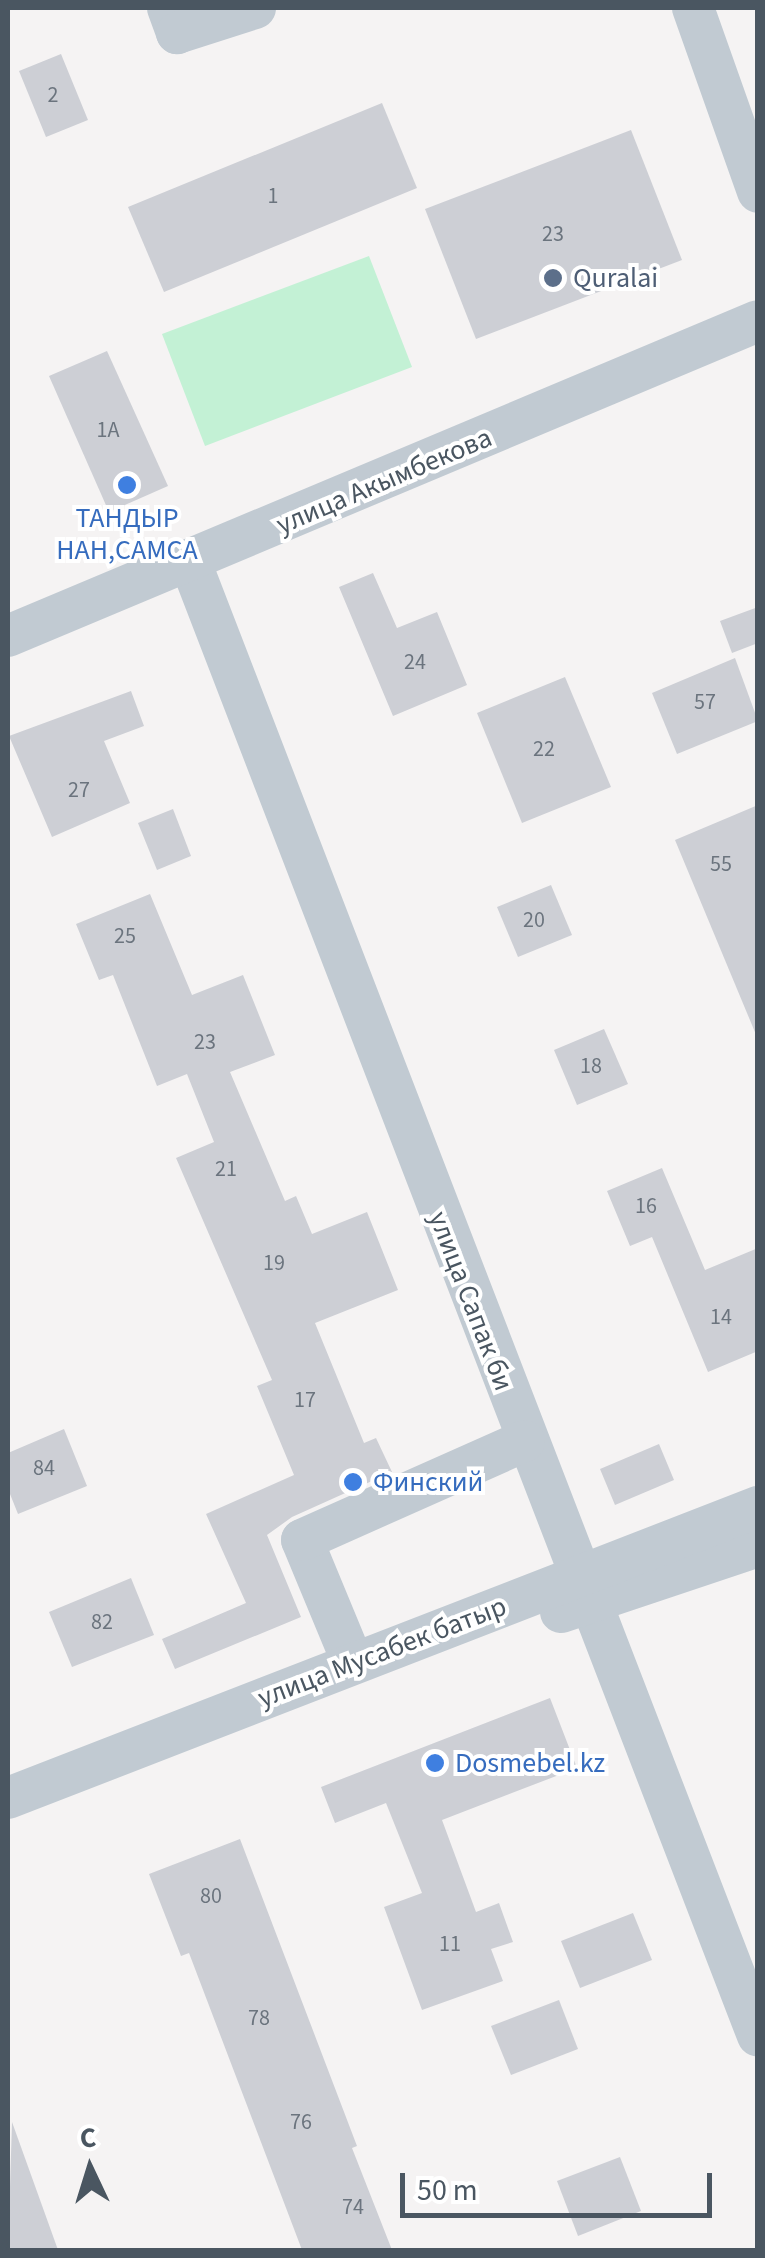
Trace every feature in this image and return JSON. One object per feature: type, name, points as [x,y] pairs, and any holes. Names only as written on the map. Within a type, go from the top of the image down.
[{"type":"street","points":[[168,8],[177,33],[255,8]]},
{"type":"street","points":[[693,8],[758,192]]},
{"type":"street","name":"улица Акымбекова","points":[[8,636],[190,564],[758,321]]},
{"type":"street","name":"улица Сапак би","points":[[190,564],[575,1576],[758,2036]]},
{"type":"street","points":[[353,1663],[302,1540],[524,1440]]},
{"type":"street","name":"улица Мусабек батыр","points":[[8,1798],[758,1507]]},
{"type":"street","points":[[8,1798],[758,1546]]},
{"type":"green space","points":[[369,256],[412,367],[205,446],[162,334]]},
{"type":"building","points":[[61,54],[88,120],[46,137],[19,71]]},
{"type":"building","points":[[382,103],[417,188],[164,292],[128,207]]},
{"type":"building","points":[[631,130],[682,260],[476,339],[425,209]]},
{"type":"building","points":[[107,351],[168,486],[109,512],[49,376]]},
{"type":"building","points":[[373,573],[397,628],[437,612],[467,685],[393,716],[339,587]]},
{"type":"building","points":[[758,607],[758,643],[732,653],[720,621]]},
{"type":"building","points":[[735,658],[758,721],[677,754],[652,693]]},
{"type":"building","points":[[565,677],[611,787],[522,823],[477,713]]},
{"type":"building","points":[[131,691],[144,726],[104,741],[130,803],[52,837],[9,736]]},
{"type":"building","points":[[758,805],[758,1037],[757,1037],[675,840]]},
{"type":"building","points":[[173,809],[191,856],[157,870],[138,823]]},
{"type":"building","points":[[551,885],[572,935],[518,957],[497,907]]},
{"type":"building","points":[[150,894],[192,995],[243,975],[275,1055],[230,1072],[285,1201],[296,1196],[312,1234],[367,1212],[398,1290],[315,1323],[364,1443],[376,1438],[392,1472],[292,1517],[267,1535],[301,1617],[175,1669],[162,1639],[246,1603],[206,1514],[294,1475],[257,1386],[272,1380],[176,1158],[214,1142],[187,1074],[157,1086],[113,975],[99,980],[76,924]]},
{"type":"building","points":[[604,1029],[628,1084],[577,1105],[554,1050]]},
{"type":"building","points":[[662,1168],[705,1270],[758,1248],[758,1351],[708,1372],[652,1237],[630,1246],[607,1191]]},
{"type":"building","points":[[64,1429],[87,1486],[18,1514],[8,1489],[8,1453]]},
{"type":"building","points":[[659,1444],[674,1480],[615,1505],[600,1469]]},
{"type":"building","points":[[131,1578],[154,1635],[72,1667],[49,1612]]},
{"type":"building","points":[[550,1698],[577,1768],[442,1820],[476,1912],[499,1903],[513,1942],[491,1949],[503,1981],[422,2010],[384,1907],[422,1893],[386,1803],[335,1823],[321,1787]]},
{"type":"building","points":[[240,1839],[357,2146],[352,2148],[392,2250],[302,2250],[189,1953],[181,1956],[149,1874]]},
{"type":"building","points":[[633,1913],[652,1960],[580,1988],[561,1941]]},
{"type":"building","points":[[559,2000],[578,2049],[511,2075],[491,2026]]},
{"type":"building","points":[[12,2122],[58,2250],[8,2250]]},
{"type":"building","points":[[620,2157],[641,2211],[578,2236],[557,2181]]},
{"type":"place","name":"Quralai","points":[[553,278]]},
{"type":"place","name":"ТАНДЫР НАН,САМСА","points":[[127,485]]},
{"type":"place","name":"Финский","points":[[353,1482]]},
{"type":"place","name":"Dosmebel.kz","points":[[435,1763]]}]
